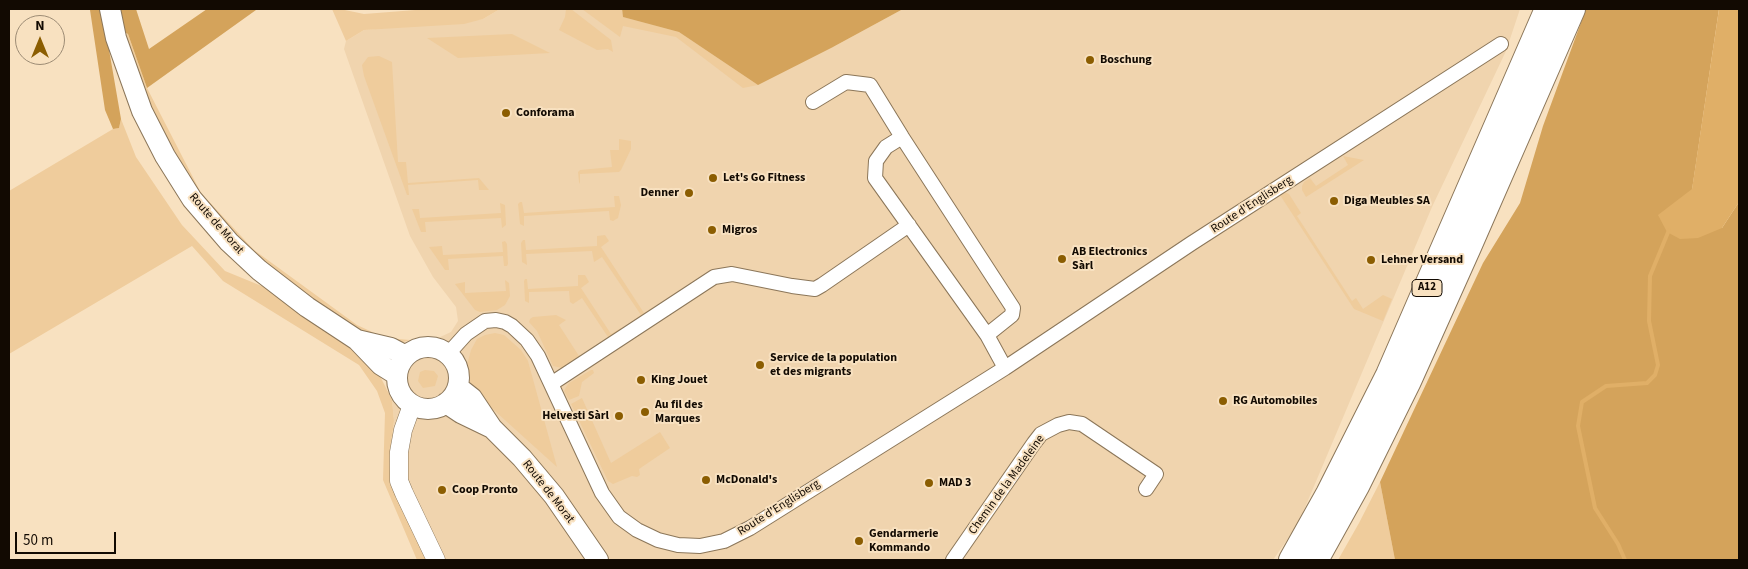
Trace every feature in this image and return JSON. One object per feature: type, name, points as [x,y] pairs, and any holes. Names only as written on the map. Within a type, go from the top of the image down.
[{"type":"highway","name":"A12","points":[[1292,560],[1330,494],[1388,375],[1548,9]]},
{"type":"highway","name":"A12","points":[[1315,560],[1379,440],[1438,314],[1572,9]]},
{"type":"highway","points":[[1326,560],[1379,440]]},
{"type":"main road","name":"Route de Morat","points":[[110,9],[116,38],[142,111],[165,156],[192,199],[229,242],[259,270],[307,307],[357,340],[381,365],[397,375]]},
{"type":"main road","name":"Route de Morat","points":[[357,340],[391,348],[406,356]]},
{"type":"main road","points":[[432,347],[448,354],[458,369],[452,395],[438,407],[430,409],[412,405],[399,389],[397,375],[406,356],[422,348],[432,347]]},
{"type":"main road","name":"Route de Morat","points":[[452,395],[472,398],[492,428],[522,458],[554,496],[598,560]]},
{"type":"street","name":"Route d'Englisberg","points":[[448,354],[466,334],[477,326],[496,320],[504,322],[520,333],[533,348],[602,493],[620,517],[636,530],[658,540],[678,545],[700,546],[724,541],[750,528],[1005,368],[1192,243],[1501,44]]},
{"type":"street","points":[[813,102],[846,82],[870,85],[1013,308],[1012,315],[988,334]]},
{"type":"street","points":[[902,137],[886,147],[876,161],[875,178],[988,334],[1005,368]]},
{"type":"street","points":[[551,384],[714,277],[732,274],[815,289],[909,225]]},
{"type":"street","points":[[412,405],[402,430],[399,452],[400,481],[406,499],[436,560]]},
{"type":"street","name":"Chemin de la Madeleine","points":[[953,560],[1034,443],[1048,429],[1058,425],[1068,422],[1082,424],[1156,474],[1146,489]]},
{"type":"shaded area","points":[[91,9],[102,9],[121,119],[119,128],[113,129],[105,110]]},
{"type":"shaded area","points":[[117,9],[136,9],[149,49],[207,9],[286,9],[256,10],[147,88],[128,34],[124,32]]},
{"type":"shaded area","points":[[332,9],[364,14],[428,9],[500,9],[483,19],[464,24],[364,30],[346,41]]},
{"type":"shaded area","points":[[500,9],[600,9],[833,47],[903,9],[1520,9],[1506,51],[1432,207],[1298,524],[1273,560],[429,560],[397,495],[390,473],[389,459],[394,421],[392,400],[386,386],[389,359],[410,340],[438,338],[451,332],[458,321],[456,307],[433,277],[410,236],[344,49],[346,41],[364,30],[483,19]]},
{"type":"shaded area","points":[[566,9],[571,9],[611,40],[613,52],[608,49],[597,50],[559,30],[565,17]]},
{"type":"shaded area","points":[[582,9],[622,9],[623,17],[679,32],[758,85],[743,88],[676,37],[623,26],[620,37]]},
{"type":"shaded area","points":[[622,9],[903,9],[758,85],[679,32],[623,17]]},
{"type":"shaded area","points":[[1586,9],[1719,9],[1692,190],[1722,228],[1739,202],[1739,560],[1395,560],[1380,482],[1483,263],[1520,203],[1543,126]]},
{"type":"shaded area","points":[[1719,9],[1739,9],[1739,202],[1722,228],[1698,238],[1680,239],[1667,232],[1658,215],[1692,189]]},
{"type":"shaded area","points":[[124,32],[128,34],[147,88],[201,193],[254,250],[357,325],[385,338],[410,340],[397,344],[382,342],[355,328],[303,294],[252,253],[200,195],[151,112]]},
{"type":"shaded area","points":[[512,34],[550,53],[458,58],[427,38]]},
{"type":"shaded area","points":[[379,56],[392,62],[398,162],[406,162],[408,183],[479,178],[489,190],[479,190],[478,180],[408,185],[409,195],[407,195],[364,76],[362,65],[368,57]]},
{"type":"shaded area","points":[[121,119],[136,157],[182,225],[225,271],[269,289],[365,359],[379,374],[392,400],[394,421],[389,459],[390,473],[397,495],[429,560],[417,560],[383,480],[385,413],[377,391],[359,365],[223,281],[192,246],[9,354],[9,191],[113,129],[119,128]]},
{"type":"shaded area","points":[[619,139],[631,141],[631,149],[621,170],[619,172],[580,174],[580,184],[578,172],[580,170],[612,167],[610,150],[619,150]]},
{"type":"shaded area","points":[[1343,156],[1364,160],[1306,197],[1302,190],[1304,182],[1310,178],[1316,186],[1348,165]]},
{"type":"shaded area","points":[[1284,192],[1289,194],[1301,213],[1297,216],[1352,301],[1356,298],[1363,309],[1383,295],[1392,299],[1383,321],[1354,309],[1280,195]]},
{"type":"shaded area","points":[[614,196],[619,196],[621,205],[618,218],[613,221],[610,220],[609,211],[524,216],[524,226],[520,224],[518,204],[520,202],[522,202],[524,213],[615,207]]},
{"type":"shaded area","points":[[500,203],[505,205],[506,225],[502,228],[501,218],[425,222],[426,232],[421,232],[412,209],[419,209],[420,218],[501,213]]},
{"type":"shaded area","points":[[605,235],[609,241],[601,247],[644,313],[655,308],[632,324],[630,323],[641,315],[602,257],[594,262],[592,251],[526,254],[527,265],[522,262],[521,243],[523,240],[525,240],[526,250],[597,246],[597,236]]},
{"type":"shaded area","points":[[505,241],[507,244],[507,266],[504,266],[503,256],[448,259],[449,270],[445,270],[429,247],[442,246],[443,255],[503,252],[502,242]]},
{"type":"shaded area","points":[[578,275],[585,275],[589,282],[581,288],[611,334],[621,328],[623,330],[599,346],[598,344],[608,337],[582,298],[573,304],[570,302],[569,291],[529,292],[529,303],[525,301],[525,279],[527,279],[528,289],[578,286]]},
{"type":"shaded area","points":[[505,280],[509,283],[510,296],[505,305],[497,310],[480,312],[475,310],[455,284],[465,282],[465,293],[506,291]]},
{"type":"shaded area","points":[[556,315],[566,320],[559,325],[579,356],[588,351],[587,354],[568,367],[553,366],[537,331],[529,322],[533,317]]},
{"type":"shaded area","points":[[495,333],[504,335],[521,350],[528,361],[557,467],[475,393],[469,379],[467,365],[471,350],[477,339]]},
{"type":"shaded area","points":[[425,370],[434,371],[438,376],[435,386],[423,388],[418,381],[420,372]]},
{"type":"shaded area","points":[[591,370],[594,373],[582,382],[579,396],[569,400],[564,391],[566,387],[569,383]]},
{"type":"shaded area","points":[[582,398],[611,463],[660,432],[670,448],[639,469],[640,475],[637,477],[632,476],[613,484],[608,481],[571,404]]},
{"type":"shaded area","points":[[1380,482],[1395,560],[1338,560],[1359,523]]},
{"type":"waterway","points":[[1625,560],[1618,544],[1595,508],[1578,426],[1582,402],[1606,386],[1647,383],[1655,375],[1658,365],[1649,321],[1650,276],[1669,230]]},
{"type":"place","name":"Boschung","points":[[1090,60]]},
{"type":"place","name":"Conforama","points":[[506,113]]},
{"type":"place","name":"Let's Go Fitness","points":[[713,178]]},
{"type":"place","name":"Denner","points":[[689,193]]},
{"type":"place","name":"Diga Meubles SA","points":[[1334,201]]},
{"type":"place","name":"Migros","points":[[712,230]]},
{"type":"place","name":"AB Electronics Sàrl","points":[[1062,259]]},
{"type":"place","name":"Lehner Versand","points":[[1371,260]]},
{"type":"place","name":"Service de la population et des migrants","points":[[760,365]]},
{"type":"place","name":"King Jouet","points":[[641,380]]},
{"type":"place","name":"RG Automobiles","points":[[1223,401]]},
{"type":"place","name":"Au fil des Marques","points":[[645,412]]},
{"type":"place","name":"Helvesti Sàrl","points":[[619,416]]},
{"type":"place","name":"McDonald's","points":[[706,480]]},
{"type":"place","name":"MAD 3","points":[[929,483]]},
{"type":"place","name":"Coop Pronto","points":[[442,490]]},
{"type":"place","name":"Gendarmerie Kommando","points":[[859,541]]}]
